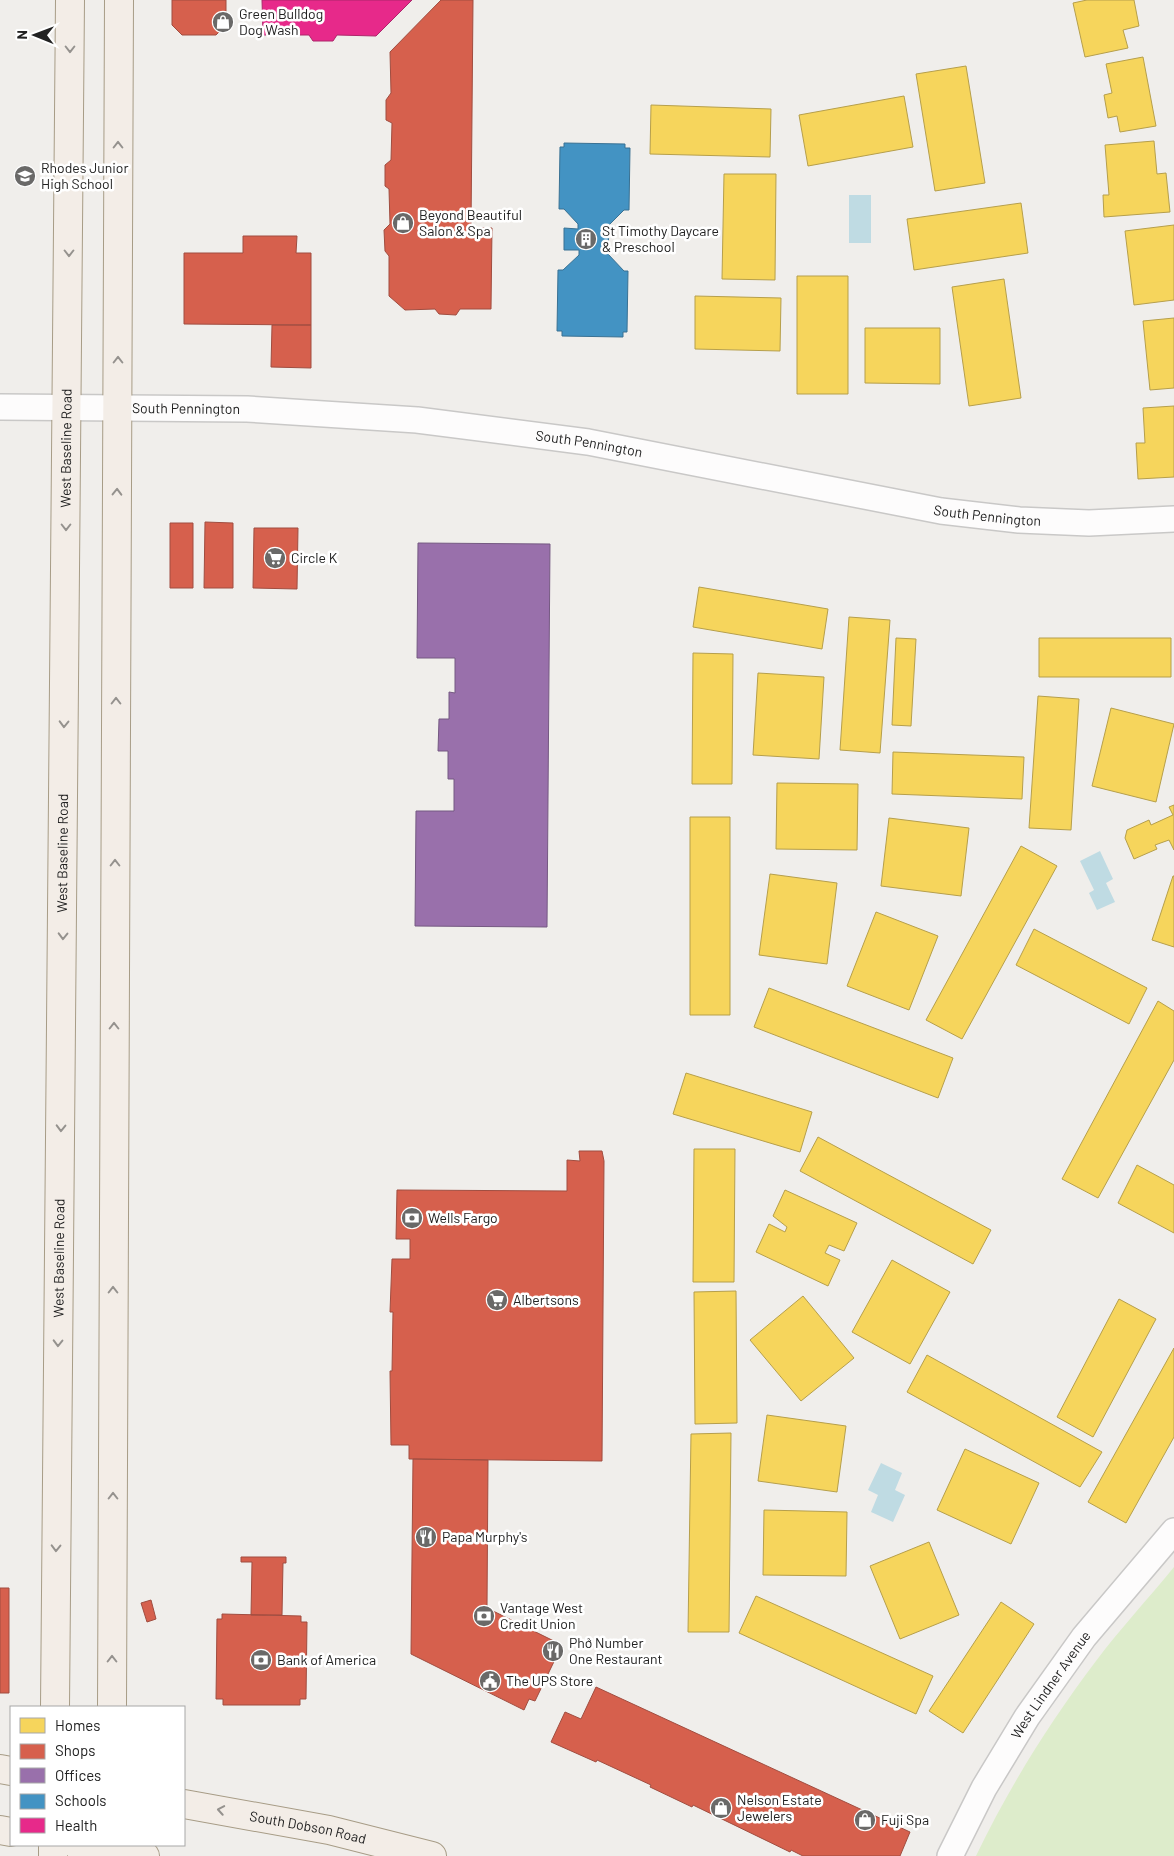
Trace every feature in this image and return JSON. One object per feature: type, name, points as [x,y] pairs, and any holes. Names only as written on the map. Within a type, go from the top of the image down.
[{"type":"main road","name":"West Baseline Road","points":[[54,1706],[68,408],[70,0]]},
{"type":"main road","points":[[112,1706],[119,0]]},
{"type":"main road","name":"South Dobson Road","points":[[185,1804],[329,1830],[432,1856]]},
{"type":"main road","points":[[84,1846],[144,1856]]},
{"type":"street","name":"South Pennington","points":[[0,407],[247,409],[417,420],[572,439],[940,511],[1019,520],[1089,523],[1174,519]]},
{"type":"street","name":"West Lindner Avenue","points":[[950,1856],[984,1788],[1028,1717],[1084,1637],[1174,1531]]},
{"type":"green space","points":[[1174,1567],[1174,1856],[976,1856],[1016,1780],[1062,1708],[1105,1649]]},
{"type":"water","points":[[849,195],[871,195],[871,243],[849,243]]},
{"type":"water","points":[[1100,851],[1113,879],[1106,883],[1115,902],[1097,910],[1089,893],[1094,890],[1080,861]]},
{"type":"water","points":[[881,1463],[902,1473],[895,1490],[905,1495],[893,1522],[871,1512],[878,1495],[868,1490]]},
{"type":"building: Homes","points":[[1087,0],[1134,0],[1139,26],[1123,30],[1128,48],[1085,57],[1073,3]]},
{"type":"building: Homes","points":[[1143,57],[1156,126],[1120,132],[1117,116],[1108,118],[1104,95],[1112,93],[1106,64]]},
{"type":"building: Homes","points":[[966,66],[985,183],[935,191],[916,74]]},
{"type":"building: Homes","points":[[904,96],[913,147],[808,166],[799,115]]},
{"type":"building: Homes","points":[[651,105],[771,109],[770,157],[650,154]]},
{"type":"building: Homes","points":[[1154,141],[1157,174],[1166,173],[1170,212],[1104,217],[1103,195],[1109,195],[1105,145]]},
{"type":"building: Homes","points":[[724,174],[776,174],[775,280],[722,279]]},
{"type":"building: Homes","points":[[1021,203],[1028,253],[914,270],[907,219]]},
{"type":"building: Homes","points":[[1174,225],[1174,300],[1134,305],[1125,231]]},
{"type":"building: Homes","points":[[797,276],[848,276],[848,394],[797,394]]},
{"type":"building: Homes","points":[[1004,279],[1021,398],[969,406],[952,287]]},
{"type":"building: Homes","points":[[695,296],[781,298],[780,351],[695,349]]},
{"type":"building: Homes","points":[[1174,318],[1174,388],[1150,390],[1143,321]]},
{"type":"building: Homes","points":[[865,328],[940,328],[940,384],[865,383]]},
{"type":"building: Homes","points":[[1174,406],[1174,477],[1138,479],[1136,443],[1145,443],[1143,408]]},
{"type":"building: Homes","points":[[699,587],[828,609],[822,649],[693,627]]},
{"type":"building: Homes","points":[[849,617],[890,620],[880,753],[840,750]]},
{"type":"building: Homes","points":[[896,638],[916,639],[911,726],[892,725]]},
{"type":"building: Homes","points":[[1039,638],[1171,638],[1171,677],[1039,677]]},
{"type":"building: Homes","points":[[693,653],[733,654],[732,784],[692,784]]},
{"type":"building: Homes","points":[[758,673],[824,677],[819,759],[753,755]]},
{"type":"building: Homes","points":[[1038,696],[1079,699],[1071,830],[1029,828]]},
{"type":"building: Homes","points":[[1111,708],[1174,724],[1156,802],[1092,786]]},
{"type":"building: Homes","points":[[893,752],[1024,757],[1022,799],[892,794]]},
{"type":"building: Homes","points":[[777,783],[858,784],[857,850],[776,849]]},
{"type":"building: Homes","points":[[1174,805],[1174,850],[1169,840],[1155,845],[1157,849],[1134,859],[1125,838],[1127,830],[1149,820],[1151,825],[1173,815],[1169,807]]},
{"type":"building: Homes","points":[[690,817],[730,817],[730,1015],[690,1015]]},
{"type":"building: Homes","points":[[889,818],[969,828],[961,896],[881,886]]},
{"type":"building: Homes","points":[[1021,846],[1057,866],[962,1039],[926,1020]]},
{"type":"building: Homes","points":[[770,874],[837,883],[827,964],[759,955]]},
{"type":"building: Homes","points":[[1174,876],[1174,947],[1152,940]]},
{"type":"building: Homes","points":[[876,912],[938,936],[909,1010],[847,986]]},
{"type":"building: Homes","points":[[1034,929],[1147,988],[1129,1024],[1016,965]]},
{"type":"building: Homes","points":[[769,988],[953,1058],[938,1098],[754,1027]]},
{"type":"building: Homes","points":[[1158,1001],[1174,1011],[1174,1060],[1098,1198],[1062,1179]]},
{"type":"building: Homes","points":[[686,1073],[812,1112],[800,1152],[673,1114]]},
{"type":"building: Homes","points":[[818,1137],[991,1230],[973,1264],[800,1171]]},
{"type":"building: Homes","points":[[694,1149],[735,1149],[734,1282],[693,1282]]},
{"type":"building: Homes","points":[[1137,1165],[1174,1185],[1174,1233],[1118,1203]]},
{"type":"building: Homes","points":[[785,1190],[857,1223],[844,1251],[829,1245],[825,1253],[840,1260],[828,1286],[756,1252],[769,1224],[785,1232],[787,1227],[773,1216]]},
{"type":"building: Homes","points":[[892,1260],[950,1292],[910,1364],[852,1332]]},
{"type":"building: Homes","points":[[736,1291],[737,1423],[695,1424],[694,1292]]},
{"type":"building: Homes","points":[[803,1296],[854,1358],[801,1401],[750,1340]]},
{"type":"building: Homes","points":[[1119,1299],[1156,1319],[1093,1437],[1057,1417]]},
{"type":"building: Homes","points":[[1174,1348],[1174,1437],[1126,1523],[1088,1502]]},
{"type":"building: Homes","points":[[927,1355],[1102,1452],[1080,1487],[907,1392]]},
{"type":"building: Homes","points":[[767,1415],[846,1426],[837,1492],[758,1481]]},
{"type":"building: Homes","points":[[731,1433],[729,1632],[688,1632],[691,1434]]},
{"type":"building: Homes","points":[[965,1449],[1039,1483],[1011,1544],[937,1510]]},
{"type":"building: Homes","points":[[764,1510],[847,1512],[846,1576],[763,1575]]},
{"type":"building: Homes","points":[[929,1542],[959,1615],[900,1639],[870,1566]]},
{"type":"building: Homes","points":[[756,1596],[933,1676],[916,1714],[739,1633]]},
{"type":"building: Homes","points":[[1001,1602],[1034,1624],[963,1733],[929,1711]]},
{"type":"building: Shops","points":[[172,0],[226,0],[226,25],[216,35],[182,35],[172,25]]},
{"type":"building: Shops","points":[[441,0],[473,0],[471,228],[492,228],[491,309],[460,309],[456,315],[439,314],[435,309],[405,310],[389,296],[389,256],[385,251],[384,230],[390,224],[389,189],[385,186],[385,165],[391,160],[392,123],[386,120],[386,100],[391,93],[390,52]]},
{"type":"building: Shops","points":[[243,236],[297,236],[296,253],[311,253],[311,325],[184,324],[184,253],[243,253]]},
{"type":"building: Shops","points":[[272,325],[311,325],[311,368],[271,367]]},
{"type":"building: Shops","points":[[205,522],[233,523],[233,588],[204,588]]},
{"type":"building: Shops","points":[[170,523],[193,523],[193,588],[170,588]]},
{"type":"building: Shops","name":"Circle K","points":[[254,528],[298,528],[297,589],[253,588]]},
{"type":"building: Shops","name":"Albertsons","points":[[579,1151],[602,1151],[604,1161],[602,1461],[409,1459],[409,1445],[391,1445],[390,1371],[392,1371],[393,1312],[390,1312],[392,1259],[410,1259],[410,1239],[396,1239],[397,1190],[567,1191],[567,1160],[580,1161]]},
{"type":"building: Shops","points":[[413,1459],[488,1460],[487,1608],[562,1645],[535,1701],[529,1699],[524,1710],[411,1654]]},
{"type":"building: Shops","points":[[241,1557],[286,1557],[286,1563],[283,1563],[282,1615],[251,1615],[252,1562],[241,1562]]},
{"type":"building: Shops","points":[[0,1588],[9,1588],[9,1693],[0,1693]]},
{"type":"building: Shops","points":[[151,1600],[156,1619],[147,1622],[141,1603]]},
{"type":"building: Shops","name":"Bank of America","points":[[222,1614],[301,1616],[301,1622],[307,1622],[306,1699],[300,1699],[300,1705],[223,1705],[223,1699],[216,1699],[217,1619],[222,1619]]},
{"type":"building: Shops","points":[[596,1687],[910,1832],[900,1856],[803,1856],[791,1850],[790,1852],[693,1805],[692,1807],[650,1787],[651,1785],[597,1760],[596,1762],[551,1742],[565,1712],[581,1719]]},
{"type":"building: Offices","points":[[418,543],[550,544],[547,927],[415,926],[416,811],[454,811],[454,779],[448,779],[448,751],[438,751],[439,719],[449,719],[449,692],[455,693],[455,658],[417,658]]},
{"type":"building: Schools","name":"St Timothy Daycare & Preschool","points":[[564,143],[625,144],[625,148],[630,148],[629,210],[624,210],[609,225],[608,254],[624,271],[628,271],[627,332],[623,332],[623,337],[562,336],[562,331],[557,331],[558,270],[563,270],[579,255],[579,250],[564,250],[564,228],[578,229],[578,224],[564,209],[559,209],[560,147],[564,147]]},
{"type":"building: Health","points":[[262,0],[412,0],[376,36],[337,35],[333,41],[313,41],[309,35],[263,35]]},
{"type":"place","name":"Green Bulldog Dog Wash","points":[[223,22]]},
{"type":"place","name":"Rhodes Junior High School","points":[[25,176]]},
{"type":"place","name":"Beyond Beautiful Salon & Spa","points":[[403,223]]},
{"type":"place","name":"St Timothy Daycare & Preschool","points":[[586,239]]},
{"type":"place","name":"Circle K","points":[[275,558]]},
{"type":"place","name":"Wells Fargo","points":[[412,1218]]},
{"type":"place","name":"Albertsons","points":[[497,1300]]},
{"type":"place","name":"Papa Murphy's","points":[[426,1537]]},
{"type":"place","name":"Vantage West Credit Union","points":[[484,1616]]},
{"type":"place","name":"Phở Number One Restaurant","points":[[553,1651]]},
{"type":"place","name":"Bank of America","points":[[261,1660]]},
{"type":"place","name":"The UPS Store","points":[[490,1681]]},
{"type":"place","name":"Nelson Estate Jewelers","points":[[721,1808]]},
{"type":"place","name":"Fuji Spa","points":[[865,1820]]}]
